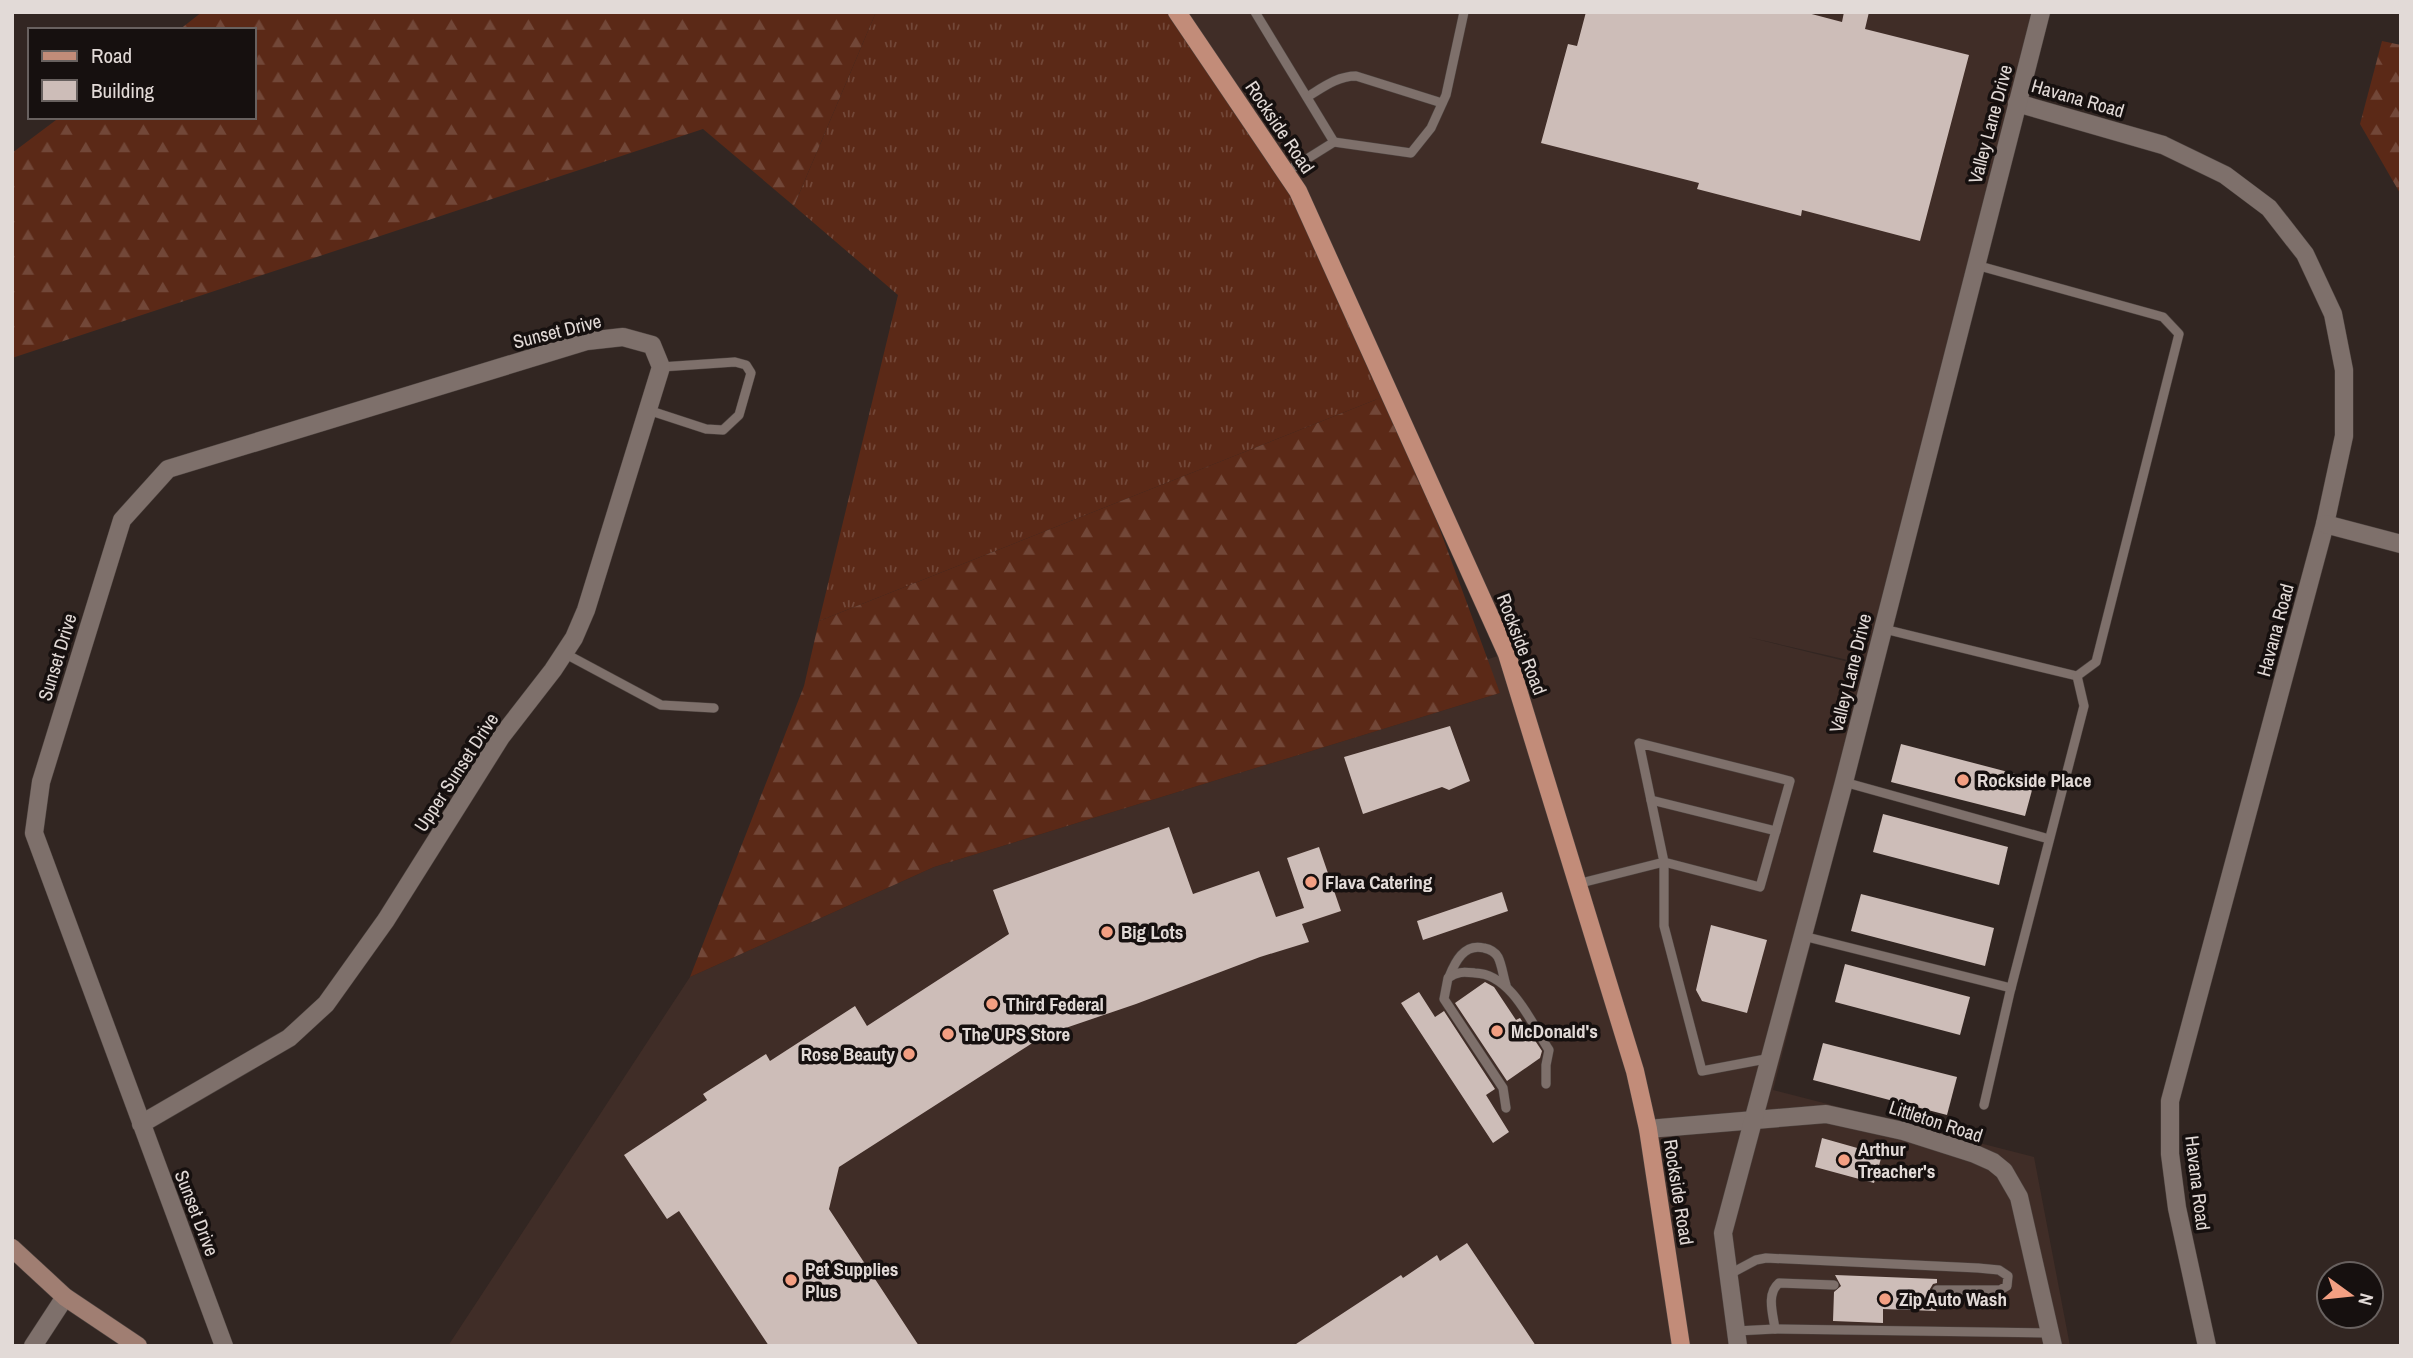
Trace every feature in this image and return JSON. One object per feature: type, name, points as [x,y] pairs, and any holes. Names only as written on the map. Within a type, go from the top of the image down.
[{"type":"main road","name":"Rockside Road","points":[[1177,12],[1298,191],[1507,654],[1634,1071],[1648,1129],[1682,1346]]},
{"type":"street","name":"Valley Lane Drive","points":[[1737,1338],[1723,1233],[1884,629],[1974,265],[2041,12]]},
{"type":"street","name":"Havana Road","points":[[2017,103],[2162,145],[2225,175],[2269,208],[2305,254],[2333,314],[2344,370],[2344,436],[2325,524],[2170,1101],[2169,1154],[2177,1209],[2207,1346]]},
{"type":"street","name":"Sunset Drive","points":[[224,1346],[34,833],[41,782],[122,520],[169,470],[587,341],[623,337],[652,345],[661,367]]},
{"type":"street","name":"Upper Sunset Drive","points":[[141,1124],[289,1038],[326,1004],[386,920],[501,737],[574,638],[586,610],[661,367]]},
{"type":"street","points":[[2325,524],[2401,544]]},
{"type":"street","name":"Littleton Road","points":[[1648,1129],[1826,1114],[1903,1130],[1975,1154],[1993,1163],[2004,1171],[2019,1197],[2052,1339]]},
{"type":"street","points":[[12,1248],[65,1297],[138,1346]]},
{"type":"street","points":[[33,1346],[65,1297]]},
{"type":"lane","points":[[1255,12],[1334,142]]},
{"type":"lane","points":[[1286,172],[1334,142],[1411,153],[1431,128],[1446,94],[1464,12]]},
{"type":"lane","points":[[1307,97],[1329,83],[1347,76],[1356,76],[1442,103]]},
{"type":"lane","points":[[1974,265],[2163,317],[2179,334],[2096,662],[2077,676]]},
{"type":"lane","points":[[648,410],[706,429],[723,430],[739,415],[751,373],[747,365],[735,362],[661,367]]},
{"type":"lane","points":[[1884,629],[2077,676]]},
{"type":"lane","points":[[564,653],[661,705],[715,708]]},
{"type":"lane","points":[[1984,1105],[2011,988],[2084,706],[2077,676]]},
{"type":"lane","points":[[1577,884],[1664,862],[1760,887],[1790,781],[1639,743],[1664,862],[1664,926],[1702,1071],[1771,1058]]},
{"type":"lane","points":[[1844,782],[2049,839]]},
{"type":"lane","points":[[1651,800],[1776,831]]},
{"type":"lane","points":[[1803,936],[2011,988]]},
{"type":"lane","points":[[1506,1108],[1503,1088],[1444,999],[1448,978],[1456,960],[1466,949],[1479,947],[1497,956],[1507,986],[1549,1051],[1546,1084]]},
{"type":"lane","points":[[1448,978],[1457,972],[1489,973],[1507,986]]},
{"type":"lane","points":[[1728,1275],[1756,1260],[1766,1258],[1978,1268],[1999,1270],[2008,1276],[2007,1286],[2000,1290],[1937,1290]]},
{"type":"lane","points":[[1775,1329],[1771,1303],[1774,1287],[1779,1283],[1834,1285]]},
{"type":"lane","points":[[1737,1338],[1775,1329],[2052,1339]]},
{"type":"shaded area","points":[[1177,12],[2041,12],[1874,666],[1748,637],[1881,670],[1773,1090],[2034,1157],[2070,1346],[448,1346],[690,977],[934,867],[1500,693],[1486,660],[1506,653]]},
{"type":"green space","points":[[202,12],[876,12],[794,206],[703,129],[12,358],[12,153],[57,119],[256,119],[256,28],[182,28]]},
{"type":"green space","points":[[876,12],[1177,12],[1298,191],[1390,394],[819,621],[898,295],[794,206]]},
{"type":"green space","points":[[2382,41],[2401,45],[2401,195],[2360,124]]},
{"type":"green space","points":[[1390,394],[1500,693],[934,867],[690,977],[804,686],[819,621]]},
{"type":"building","points":[[1586,12],[1804,12],[1842,22],[1844,12],[1869,12],[1865,29],[1969,55],[1920,241],[1802,210],[1801,216],[1697,189],[1699,183],[1541,143],[1568,44],[1577,46]]},
{"type":"building","points":[[1450,726],[1470,781],[1449,790],[1442,787],[1363,814],[1344,757]]},
{"type":"building","name":"Rockside Place","points":[[1901,744],[2035,779],[2025,816],[1891,782]]},
{"type":"building","name":"Rockside Place","points":[[1883,814],[2008,847],[1999,885],[1873,852]]},
{"type":"building","points":[[1169,827],[1193,894],[1259,871],[1276,917],[1304,908],[1287,858],[1319,847],[1341,911],[1302,924],[1309,942],[1260,957],[1045,1035],[839,1167],[829,1209],[919,1346],[769,1346],[679,1211],[667,1219],[624,1155],[707,1100],[703,1094],[766,1054],[770,1061],[855,1006],[867,1026],[1009,934],[993,890]]},
{"type":"building","points":[[1502,892],[1508,911],[1423,940],[1417,921]]},
{"type":"building","points":[[1861,894],[1994,928],[1985,966],[1851,931]]},
{"type":"building","points":[[1711,925],[1767,940],[1747,1013],[1702,1001],[1696,990]]},
{"type":"building","points":[[1845,964],[1970,997],[1960,1035],[1835,1002]]},
{"type":"building","points":[[1485,982],[1494,987],[1516,1020],[1520,1018],[1542,1051],[1540,1058],[1507,1081],[1455,1003]]},
{"type":"building","points":[[1419,992],[1435,1017],[1444,1011],[1495,1089],[1486,1095],[1509,1132],[1493,1143],[1401,1003]]},
{"type":"building","points":[[1823,1043],[1957,1077],[1947,1115],[1813,1080]]},
{"type":"building","points":[[1822,1138],[1882,1155],[1874,1183],[1815,1167]]},
{"type":"building","points":[[1467,1243],[1536,1346],[1293,1346],[1401,1275],[1403,1278],[1437,1255],[1440,1261]]},
{"type":"building","name":"Zip Auto Wash","points":[[1835,1275],[1937,1279],[1937,1283],[1930,1289],[1931,1294],[1937,1297],[1936,1311],[1883,1309],[1883,1323],[1833,1321],[1834,1292],[1841,1286]]},
{"type":"place","name":"Rockside Place","points":[[1963,780]]},
{"type":"place","name":"Flava Catering","points":[[1311,882]]},
{"type":"place","name":"Big Lots","points":[[1107,932]]},
{"type":"place","name":"Third Federal","points":[[992,1004]]},
{"type":"place","name":"McDonald's","points":[[1497,1031]]},
{"type":"place","name":"The UPS Store","points":[[948,1034]]},
{"type":"place","name":"Rose Beauty","points":[[909,1054]]},
{"type":"place","name":"Arthur Treacher's","points":[[1844,1160]]},
{"type":"place","name":"Pet Supplies Plus","points":[[791,1280]]},
{"type":"place","name":"Zip Auto Wash","points":[[1885,1299]]}]
